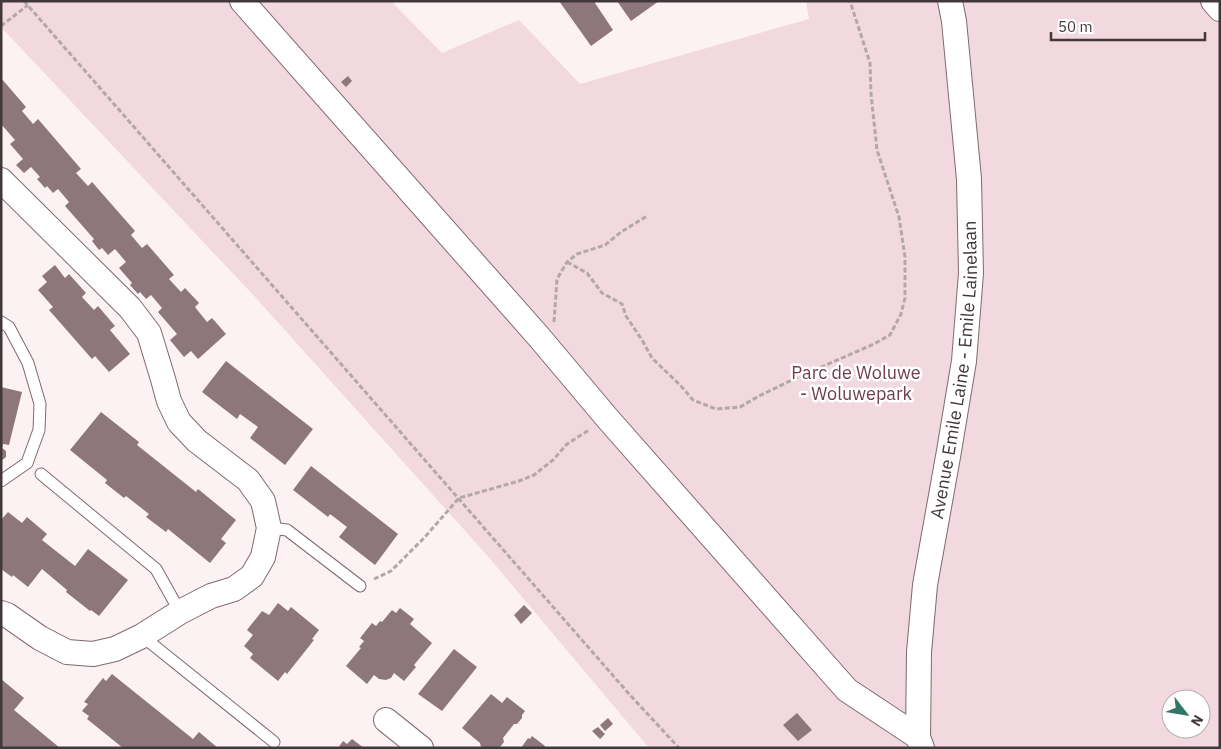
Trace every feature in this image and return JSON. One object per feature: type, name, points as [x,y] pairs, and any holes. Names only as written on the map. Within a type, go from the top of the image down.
[{"type":"street","points":[[242,1],[847,690],[920,743]]},
{"type":"street","name":"Avenue Emile Laine - Emile Lainelaan","points":[[920,743],[919,652],[925,585],[964,361],[971,273],[968,179],[954,20],[950,1]]},
{"type":"street","points":[[1213,1],[1220,9]]},
{"type":"street","points":[[1,180],[130,308],[149,332],[168,401],[179,422],[197,442],[248,480],[263,501],[269,528],[263,557],[252,576],[234,589],[211,596],[180,612],[142,636],[115,649],[93,654],[67,652],[40,638],[7,615],[1,613]]},
{"type":"street","points":[[386,720],[421,748]]},
{"type":"lane","points":[[1,322],[9,327],[28,363],[40,404],[39,430],[27,463],[1,481]]},
{"type":"lane","points":[[40,474],[156,569],[180,612]]},
{"type":"lane","points":[[269,528],[287,530],[360,586]]},
{"type":"lane","points":[[142,636],[274,742]]},
{"type":"path","points":[[24,1],[460,498],[630,695],[679,748]]},
{"type":"path","points":[[567,262],[588,274],[602,293],[622,304],[626,316],[652,358],[693,400],[716,409],[740,407],[794,379],[874,344],[890,335],[901,314],[905,298],[905,257],[899,217],[877,150],[870,63],[850,1]]},
{"type":"path","points":[[1,26],[28,5]]},
{"type":"path","points":[[554,322],[557,279],[567,262],[577,254],[605,245],[621,232],[647,216]]},
{"type":"path","points":[[360,586],[391,571],[460,498],[534,475],[553,460],[567,444],[586,432]]},
{"type":"green space","name":"Parc de Woluwe - Woluwepark","points":[[1,1],[391,1],[442,53],[519,20],[580,84],[809,19],[806,1],[1220,1],[1220,748],[649,748],[485,553],[256,298],[1,27]]},
{"type":"building","points":[[559,1],[595,1],[613,30],[591,46]]},
{"type":"building","points":[[617,1],[659,1],[631,21]]},
{"type":"building","points":[[348,76],[352,81],[346,87],[341,82]]},
{"type":"building","points":[[1,78],[26,107],[22,111],[33,124],[38,119],[81,169],[76,173],[88,186],[92,182],[135,231],[131,235],[142,248],[147,244],[174,275],[169,279],[181,292],[185,288],[199,303],[195,307],[207,322],[212,318],[226,334],[198,359],[191,351],[184,357],[170,340],[177,334],[158,312],[162,308],[151,295],[146,299],[140,292],[138,294],[130,285],[132,283],[119,268],[126,262],[115,249],[108,255],[102,248],[99,250],[92,241],[94,239],[65,206],[69,202],[58,189],[53,193],[47,186],[45,188],[37,179],[40,177],[31,167],[24,173],[16,165],[23,159],[10,144],[15,140],[1,124]]},
{"type":"building","points":[[55,265],[65,278],[69,274],[86,293],[82,297],[94,310],[98,306],[115,326],[110,330],[130,354],[109,372],[95,356],[92,359],[49,310],[53,307],[38,290],[47,282],[42,276]]},
{"type":"building","points":[[226,361],[313,429],[285,465],[250,438],[258,427],[240,414],[237,419],[202,392]]},
{"type":"building","points":[[1,387],[22,392],[9,445],[3,444],[2,448],[6,451],[6,457],[1,461]]},
{"type":"building","points":[[101,412],[139,442],[137,445],[196,492],[198,489],[236,520],[221,539],[226,543],[210,563],[168,529],[166,532],[146,517],[149,514],[105,483],[107,480],[70,450]]},
{"type":"building","points":[[311,466],[398,534],[375,565],[339,537],[347,527],[330,514],[328,517],[293,490]]},
{"type":"building","points":[[8,512],[22,523],[27,517],[47,534],[42,540],[75,566],[88,549],[128,580],[99,616],[66,592],[67,590],[42,569],[28,587],[13,575],[12,577],[1,569],[1,520]]},
{"type":"building","points":[[278,603],[288,611],[291,607],[319,630],[312,639],[314,640],[287,674],[285,672],[278,681],[250,658],[253,654],[244,646],[253,635],[247,630],[262,611],[269,615]]},
{"type":"building","points":[[524,605],[532,613],[521,624],[514,615]]},
{"type":"building","points":[[400,608],[414,619],[410,624],[432,643],[404,681],[394,673],[391,678],[386,680],[379,679],[374,675],[367,684],[346,666],[361,648],[359,647],[364,641],[360,638],[372,623],[376,626],[392,610],[396,613]]},
{"type":"building","points":[[454,649],[477,667],[442,711],[418,694]]},
{"type":"building","points":[[112,674],[193,739],[199,732],[218,748],[123,748],[87,719],[89,716],[82,711],[88,704],[84,702],[103,678],[106,681]]},
{"type":"building","points":[[1,679],[24,698],[14,710],[60,748],[1,748]]},
{"type":"building","points":[[491,694],[502,703],[507,697],[525,711],[522,718],[517,724],[514,724],[503,738],[504,742],[500,747],[481,747],[480,743],[462,728]]},
{"type":"building","points":[[797,713],[812,730],[798,741],[783,725]]},
{"type":"building","points":[[608,718],[613,724],[605,731],[600,725]]},
{"type":"building","points":[[598,727],[605,734],[600,739],[592,731]]},
{"type":"building","points":[[532,736],[545,746],[544,748],[521,748],[528,738],[530,739]]},
{"type":"building","points":[[352,739],[364,748],[338,748],[343,741],[347,744]]}]
